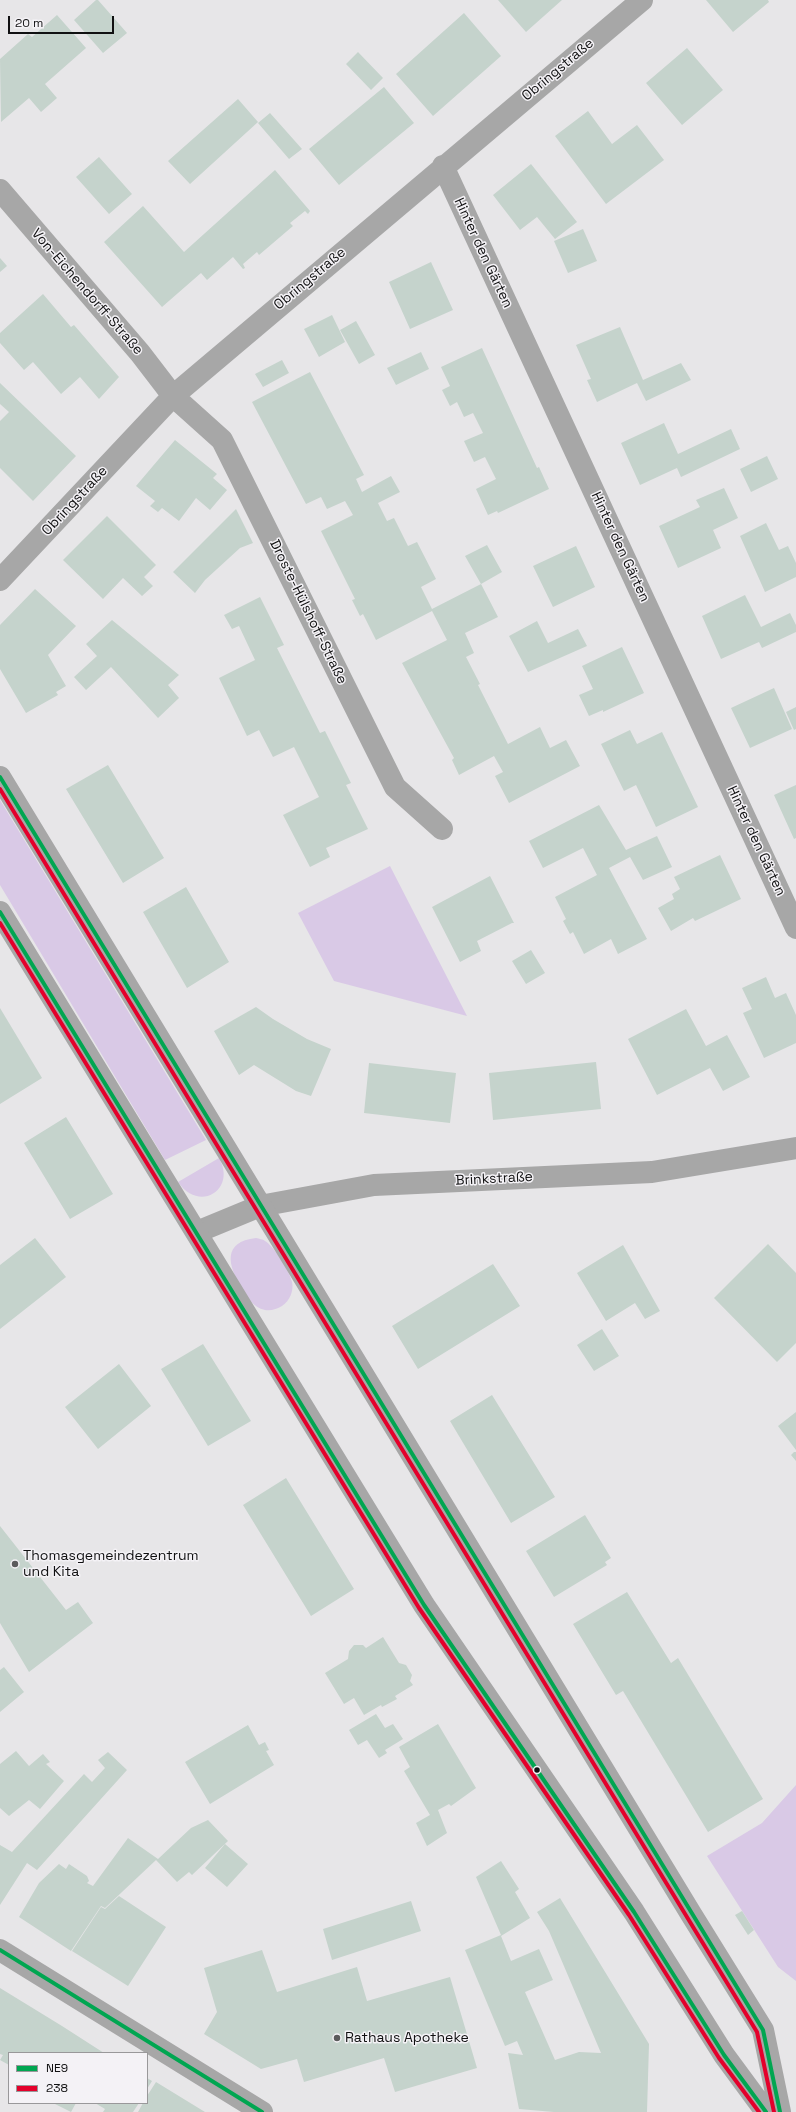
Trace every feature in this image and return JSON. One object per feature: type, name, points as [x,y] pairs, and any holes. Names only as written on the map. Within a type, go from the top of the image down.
[{"type":"street","name":"Obringstraße","points":[[0,580],[173,396],[443,166],[642,0]]},
{"type":"street","name":"Hinter den Gärten","points":[[443,166],[796,928]]},
{"type":"street","name":"Von-Eichendorff-Straße","points":[[0,190],[140,353],[173,396]]},
{"type":"street","name":"Droste-Hülshoff-Straße","points":[[173,396],[222,440],[395,787],[442,829]]},
{"type":"street","points":[[0,777],[687,1907],[764,2030],[780,2112]]},
{"type":"street","points":[[0,912],[424,1605],[634,1912],[724,2055],[766,2112]]},
{"type":"street","name":"Brinkstraße","points":[[197,1232],[260,1206],[374,1185],[652,1172],[796,1148]]},
{"type":"street","points":[[0,1950],[262,2112]]},
{"type":"shaded area","points":[[0,800],[206,1140],[165,1160],[0,885]]},
{"type":"shaded area","points":[[390,866],[467,1016],[334,981],[298,913]]},
{"type":"shaded area","points":[[219,1158],[223,1169],[223,1180],[219,1188],[213,1194],[196,1196],[187,1191],[178,1182]]},
{"type":"shaded area","points":[[256,1238],[264,1240],[277,1253],[292,1282],[291,1295],[285,1304],[274,1310],[261,1309],[251,1301],[241,1287],[233,1271],[231,1263],[233,1249],[237,1244],[245,1240]]},
{"type":"shaded area","points":[[796,1785],[796,1981],[778,1967],[707,1856],[762,1823]]},
{"type":"building","points":[[96,0],[98,0],[127,33],[103,53],[74,20]]},
{"type":"building","points":[[498,0],[562,0],[526,32]]},
{"type":"building","points":[[706,0],[768,0],[769,2],[733,32]]},
{"type":"building","points":[[464,13],[501,56],[433,116],[396,74]]},
{"type":"building","points":[[57,15],[86,48],[45,84],[57,98],[41,112],[29,98],[1,122],[0,59],[28,34],[32,37]]},
{"type":"building","points":[[687,48],[723,90],[682,125],[646,83]]},
{"type":"building","points":[[358,52],[383,78],[371,90],[346,64]]},
{"type":"building","points":[[384,87],[414,123],[339,185],[309,149]]},
{"type":"building","points":[[238,99],[258,122],[190,184],[168,161]]},
{"type":"building","points":[[588,111],[612,144],[637,125],[664,160],[606,204],[555,136]]},
{"type":"building","points":[[270,113],[302,149],[289,159],[258,123]]},
{"type":"building","points":[[99,157],[132,194],[109,214],[76,177]]},
{"type":"building","points":[[531,164],[577,222],[555,239],[537,217],[520,230],[493,195]]},
{"type":"building","points":[[275,170],[310,211],[308,214],[305,211],[290,223],[293,226],[259,255],[257,252],[243,264],[245,268],[243,269],[233,257],[207,280],[201,273],[162,307],[104,242],[143,206],[184,252]]},
{"type":"building","points":[[583,229],[597,261],[568,273],[554,241]]},
{"type":"building","points":[[0,258],[7,266],[0,272]]},
{"type":"building","points":[[431,262],[453,310],[410,329],[389,282]]},
{"type":"building","points":[[43,294],[71,327],[74,325],[119,377],[99,399],[80,377],[61,394],[33,362],[24,370],[0,343],[0,333]]},
{"type":"building","points":[[332,315],[345,342],[319,357],[304,329]]},
{"type":"building","points":[[356,321],[375,355],[359,364],[340,330]]},
{"type":"building","points":[[620,327],[643,380],[681,363],[691,380],[646,401],[637,383],[597,402],[587,380],[591,379],[576,345]]},
{"type":"building","points":[[482,348],[537,468],[539,467],[549,489],[498,513],[497,511],[488,515],[476,489],[496,479],[485,457],[474,462],[464,441],[483,433],[473,413],[464,417],[457,402],[450,406],[442,390],[450,386],[441,367]]},
{"type":"building","points":[[421,352],[429,369],[396,385],[387,368]]},
{"type":"building","points":[[282,360],[289,373],[263,387],[255,374]]},
{"type":"building","points":[[310,372],[364,475],[356,479],[362,492],[391,476],[400,492],[378,503],[387,521],[394,518],[408,546],[417,542],[436,579],[421,587],[432,609],[481,584],[498,617],[465,633],[474,653],[466,657],[480,684],[478,685],[508,744],[540,727],[550,748],[566,740],[580,766],[509,803],[495,776],[503,772],[494,756],[459,775],[452,760],[454,758],[402,663],[447,640],[432,611],[376,640],[363,614],[360,616],[352,600],[355,599],[321,531],[353,515],[345,501],[327,509],[321,497],[306,504],[252,402]]},
{"type":"building","points":[[0,383],[76,456],[33,501],[0,468],[0,421],[9,412],[0,404]]},
{"type":"building","points":[[664,423],[678,454],[731,429],[740,449],[681,477],[677,468],[640,485],[621,443]]},
{"type":"building","points":[[175,440],[217,474],[213,478],[227,490],[210,510],[196,498],[179,521],[162,508],[158,512],[150,506],[155,501],[136,486]]},
{"type":"building","points":[[767,456],[778,479],[751,492],[740,469]]},
{"type":"building","points":[[724,488],[738,518],[713,530],[721,548],[678,568],[659,526],[700,507],[696,500]]},
{"type":"building","points":[[236,509],[253,543],[240,548],[205,580],[195,593],[173,572]]},
{"type":"building","points":[[107,516],[156,565],[144,577],[153,586],[142,596],[123,578],[103,599],[63,560]]},
{"type":"building","points":[[766,523],[779,550],[788,546],[796,563],[796,577],[765,592],[740,536]]},
{"type":"building","points":[[487,545],[502,572],[481,584],[465,556]]},
{"type":"building","points":[[576,546],[595,587],[553,607],[533,566]]},
{"type":"building","points":[[35,589],[76,626],[48,655],[66,686],[56,692],[58,695],[26,713],[0,669],[0,625]]},
{"type":"building","points":[[745,595],[761,627],[790,613],[796,625],[796,632],[762,648],[759,642],[721,659],[702,616]]},
{"type":"building","points":[[260,597],[284,645],[277,648],[320,733],[325,731],[351,783],[346,785],[368,829],[326,848],[330,857],[310,867],[283,815],[319,797],[294,747],[273,757],[259,730],[247,736],[219,678],[255,660],[239,626],[232,629],[224,615]]},
{"type":"building","points":[[112,620],[179,675],[168,685],[179,698],[158,718],[111,667],[86,690],[74,677],[97,656],[86,644]]},
{"type":"building","points":[[537,621],[548,643],[578,629],[587,646],[528,672],[509,636]]},
{"type":"building","points":[[622,647],[644,693],[603,712],[603,710],[589,716],[579,695],[593,689],[582,666]]},
{"type":"building","points":[[774,688],[792,729],[750,748],[731,708]]},
{"type":"building","points":[[796,707],[796,729],[794,730],[786,712]]},
{"type":"building","points":[[630,730],[637,744],[662,732],[698,807],[656,827],[636,785],[624,791],[601,744]]},
{"type":"building","points":[[108,765],[164,858],[123,883],[66,789]]},
{"type":"building","points":[[796,785],[796,838],[794,839],[774,795]]},
{"type":"building","points":[[599,805],[626,850],[657,836],[672,867],[643,880],[630,857],[609,868],[647,939],[618,954],[611,939],[584,954],[573,932],[570,934],[563,921],[566,919],[555,897],[597,875],[583,848],[543,868],[529,841]]},
{"type":"building","points":[[720,855],[741,899],[695,921],[693,918],[671,931],[658,908],[674,899],[672,894],[680,889],[674,877]]},
{"type":"building","points":[[490,876],[514,923],[477,941],[481,951],[460,962],[432,907]]},
{"type":"building","points":[[186,887],[229,962],[187,988],[143,912]]},
{"type":"building","points":[[531,950],[545,973],[526,984],[512,961]]},
{"type":"building","points":[[766,977],[775,998],[786,993],[796,1015],[796,1043],[764,1058],[743,1013],[752,1009],[742,988]]},
{"type":"building","points":[[256,1007],[307,1039],[331,1049],[311,1096],[296,1091],[254,1065],[239,1075],[214,1031]]},
{"type":"building","points":[[0,1008],[42,1078],[0,1104]]},
{"type":"building","points":[[686,1009],[706,1046],[727,1035],[750,1077],[723,1091],[710,1068],[657,1095],[628,1039]]},
{"type":"building","points":[[596,1062],[601,1109],[493,1120],[489,1073]]},
{"type":"building","points":[[369,1063],[456,1073],[450,1123],[364,1113]]},
{"type":"building","points":[[66,1117],[113,1194],[70,1219],[24,1143]]},
{"type":"building","points":[[35,1238],[66,1277],[0,1329],[0,1265]]},
{"type":"building","points":[[768,1244],[796,1273],[796,1343],[777,1362],[714,1298]]},
{"type":"building","points":[[623,1245],[660,1311],[645,1319],[635,1303],[606,1321],[577,1273]]},
{"type":"building","points":[[493,1264],[520,1306],[418,1369],[392,1326]]},
{"type":"building","points":[[602,1329],[619,1356],[594,1371],[577,1345]]},
{"type":"building","points":[[203,1344],[251,1421],[208,1446],[161,1369]]},
{"type":"building","points":[[119,1364],[151,1406],[98,1449],[65,1407]]},
{"type":"building","points":[[492,1395],[555,1497],[511,1523],[450,1421]]},
{"type":"building","points":[[796,1412],[796,1450],[778,1426]]},
{"type":"building","points":[[796,1452],[796,1461],[791,1455]]},
{"type":"building","points":[[286,1478],[354,1589],[311,1616],[243,1505]]},
{"type":"building","points":[[585,1515],[611,1558],[605,1562],[607,1565],[554,1597],[526,1551]]},
{"type":"building","name":"Thomasgemeindezentrum und Kita","points":[[0,1526],[66,1610],[78,1602],[93,1623],[29,1672],[0,1623]]},
{"type":"building","points":[[627,1592],[671,1663],[678,1658],[763,1799],[708,1832],[623,1691],[616,1695],[573,1624]]},
{"type":"building","points":[[383,1637],[399,1663],[406,1665],[412,1675],[410,1681],[413,1685],[395,1696],[397,1699],[382,1707],[381,1705],[364,1715],[354,1698],[344,1704],[325,1673],[348,1659],[349,1651],[354,1645],[363,1645],[366,1648]]},
{"type":"building","points":[[4,1667],[24,1692],[0,1712],[0,1670]]},
{"type":"building","points":[[376,1714],[385,1728],[393,1724],[403,1739],[385,1750],[387,1753],[379,1758],[367,1740],[358,1745],[349,1730]]},
{"type":"building","points":[[438,1724],[476,1788],[451,1806],[449,1804],[438,1810],[447,1833],[427,1846],[416,1823],[430,1815],[404,1771],[410,1767],[399,1747]]},
{"type":"building","points":[[248,1725],[259,1745],[265,1742],[269,1750],[266,1751],[274,1765],[210,1804],[185,1762]]},
{"type":"building","points":[[16,1751],[29,1766],[43,1754],[50,1762],[46,1764],[64,1781],[40,1809],[29,1800],[9,1816],[0,1808],[0,1764]]},
{"type":"building","points":[[108,1752],[127,1770],[37,1870],[27,1863],[0,1905],[0,1845],[12,1852],[84,1774],[92,1782],[105,1768],[98,1760]]},
{"type":"building","points":[[208,1820],[228,1841],[192,1875],[189,1872],[177,1882],[156,1860],[105,1908],[101,1906],[71,1951],[19,1917],[39,1883],[59,1864],[66,1869],[69,1864],[87,1876],[89,1881],[87,1883],[93,1886],[128,1838],[158,1859],[191,1828]]},
{"type":"building","points":[[225,1844],[248,1864],[227,1887],[205,1868]]},
{"type":"building","points":[[501,1861],[519,1889],[515,1892],[530,1918],[501,1936],[511,1961],[539,1949],[553,1980],[525,1992],[555,2060],[579,2052],[601,2053],[549,1931],[537,1912],[560,1898],[649,2044],[647,2112],[554,2112],[519,2109],[508,2053],[523,2055],[517,2041],[505,2046],[465,1950],[501,1935],[476,1877]]},
{"type":"building","points":[[119,1896],[166,1927],[128,1986],[72,1951],[101,1907],[105,1909]]},
{"type":"building","points":[[411,1901],[421,1931],[332,1960],[323,1929]]},
{"type":"building","points":[[742,1911],[754,1930],[748,1935],[735,1915]]},
{"type":"building","points":[[262,1950],[277,1992],[357,1967],[367,2001],[450,1977],[477,2068],[395,2092],[384,2058],[304,2082],[297,2059],[261,2069],[204,2034],[217,2012],[204,1968]]},
{"type":"building","points":[[0,1988],[102,2052],[8,2052],[8,2064],[0,2060],[3,2055],[0,2054]]},
{"type":"building","points":[[148,2079],[152,2081],[148,2087]]},
{"type":"building","points":[[156,2082],[205,2112],[138,2112],[142,2104],[148,2104],[148,2094]]},
{"type":"building","points":[[55,2104],[75,2104],[71,2112]]},
{"type":"building","points":[[97,2104],[138,2104],[133,2112],[103,2112],[105,2109]]},
{"type":"transit line","name":"NE9","points":[[0,777],[763,2030],[780,2112]]},
{"type":"transit line","name":"238","points":[[0,789],[757,2032],[774,2112]]},
{"type":"transit line","name":"NE9","points":[[0,912],[424,1605],[634,1912],[724,2055],[766,2112]]},
{"type":"transit line","name":"238","points":[[0,923],[419,1608],[629,1915],[719,2058],[759,2112]]},
{"type":"transit line","name":"NE9","points":[[0,1950],[262,2112]]},
{"type":"place","name":"Thomasgemeindezentrum und Kita","points":[[15,1564]]},
{"type":"place","name":"Rathaus Apotheke","points":[[337,2038]]}]
